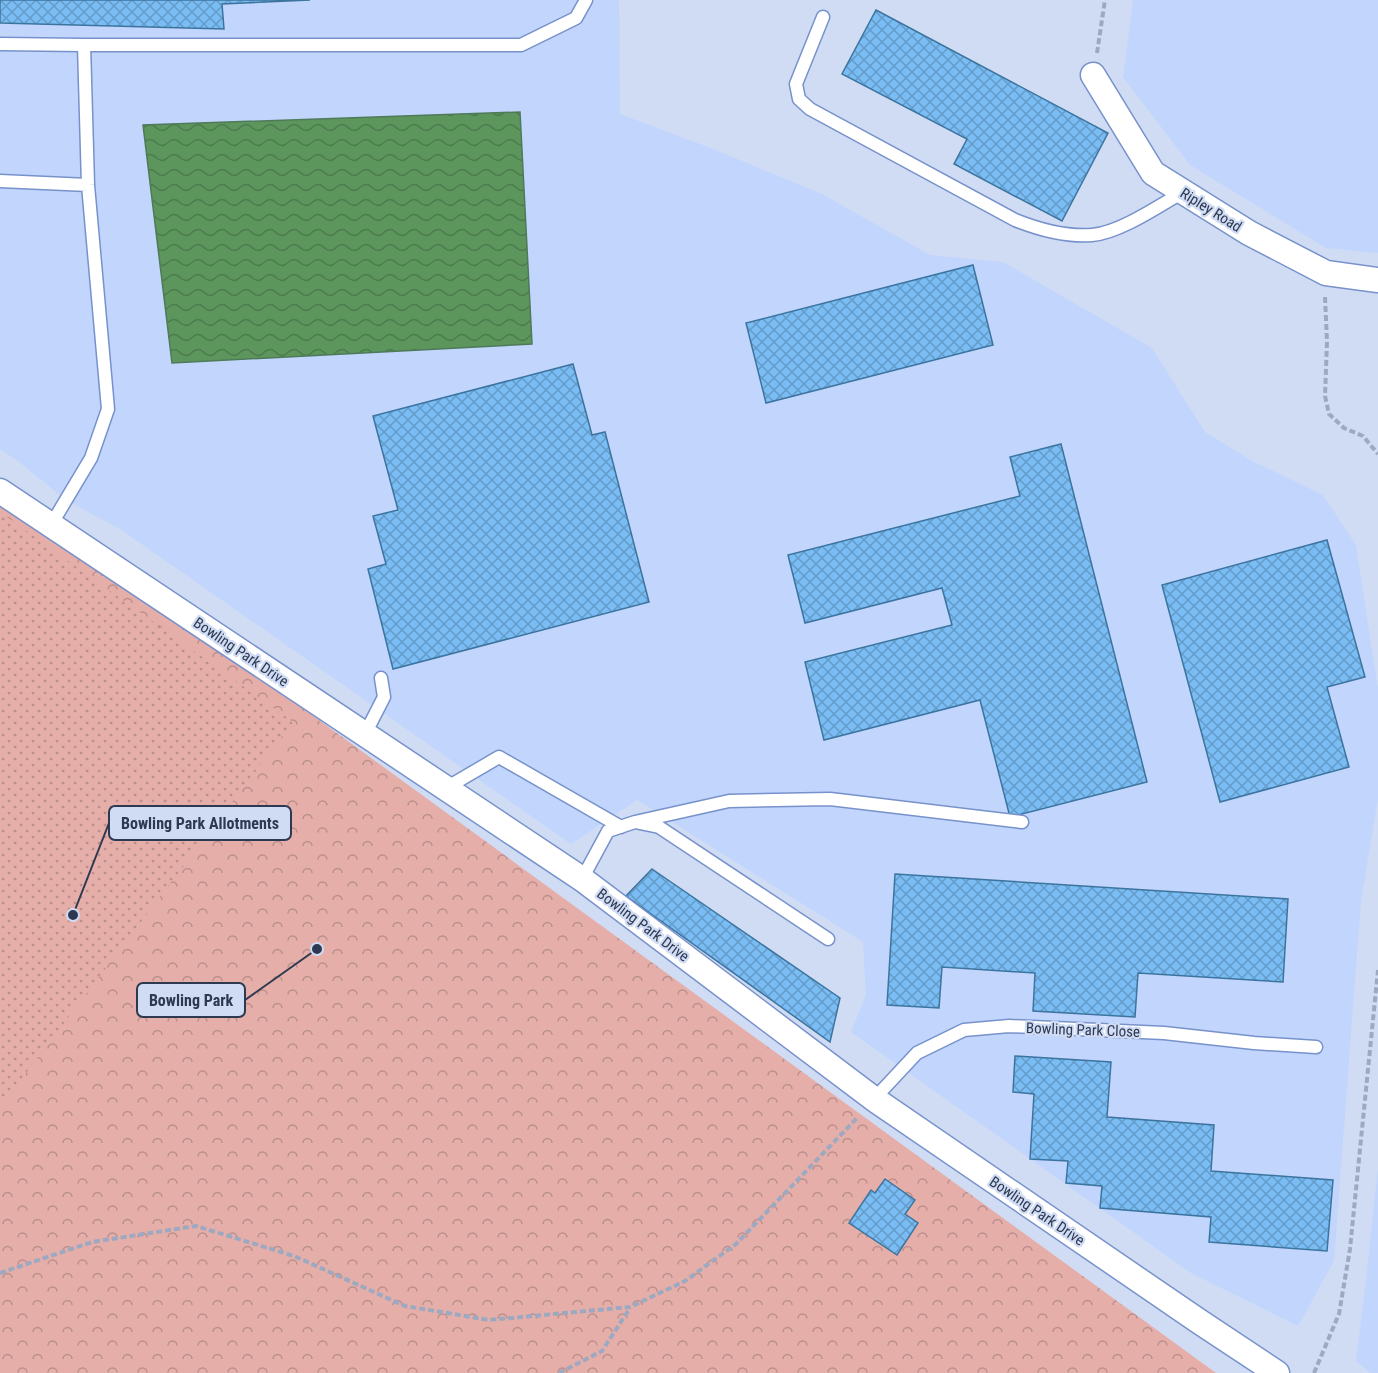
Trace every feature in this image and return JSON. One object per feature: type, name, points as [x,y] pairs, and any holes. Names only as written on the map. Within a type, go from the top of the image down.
[{"type":"street","name":"Ripley Road","points":[[1093,75],[1153,173],[1249,233],[1326,273],[1378,280]]},
{"type":"street","name":"Bowling Park Drive","points":[[3,498],[51,525],[582,879],[874,1099],[1277,1373]]},
{"type":"lane","points":[[0,44],[521,45],[576,18],[586,0]]},
{"type":"lane","points":[[823,17],[796,84],[799,99],[810,108],[1015,220],[1056,233],[1094,235],[1134,220],[1183,192]]},
{"type":"lane","points":[[51,525],[91,458],[108,409],[88,185],[84,45]]},
{"type":"lane","points":[[0,181],[88,185]]},
{"type":"lane","points":[[365,734],[384,697],[381,678]]},
{"type":"lane","points":[[446,788],[499,757],[621,826]]},
{"type":"lane","points":[[582,879],[608,831],[635,822],[729,801],[830,799],[1022,822]]},
{"type":"lane","points":[[635,822],[659,827],[828,939]]},
{"type":"lane","name":"Bowling Park Close","points":[[874,1099],[917,1053],[964,1030],[1009,1026],[1164,1033],[1316,1047]]},
{"type":"path","points":[[1093,75],[1105,0]]},
{"type":"path","points":[[1326,273],[1325,396],[1329,414],[1344,428],[1363,436],[1378,454]]},
{"type":"path","points":[[1314,1373],[1339,1314],[1350,1249],[1378,970]]},
{"type":"path","points":[[0,1273],[92,1242],[196,1226],[294,1256],[405,1306],[489,1320],[630,1307],[685,1281],[736,1244],[874,1099]]},
{"type":"path","points":[[559,1373],[602,1351],[630,1307]]},
{"type":"shaded area","points":[[0,0],[619,0],[620,114],[822,194],[930,255],[1003,262],[1152,348],[1205,432],[1252,461],[1323,495],[1356,545],[1378,689],[1378,798],[1361,901],[1334,1261],[1298,1326],[1191,1273],[851,1032],[866,995],[863,942],[637,800],[571,844],[120,529],[66,500],[0,449]]},
{"type":"shaded area","points":[[1133,0],[1378,0],[1378,253],[1326,248],[1190,165],[1123,77]]},
{"type":"shaded area","points":[[1378,1167],[1378,1373],[1371,1373],[1356,1361]]},
{"type":"green space","points":[[0,491],[51,525],[1216,1373],[0,1373]]},
{"type":"green space","points":[[0,512],[293,722],[0,1107]]},
{"type":"water","points":[[520,112],[532,344],[172,363],[143,125]]},
{"type":"building","points":[[0,0],[310,0],[222,4],[224,29],[0,23]]},
{"type":"building","points":[[876,10],[1108,133],[1062,221],[954,164],[967,139],[842,74]]},
{"type":"building","points":[[973,265],[993,345],[766,403],[746,323]]},
{"type":"building","points":[[573,364],[592,435],[605,432],[649,602],[393,669],[368,569],[386,564],[373,516],[398,510],[373,416]]},
{"type":"building","points":[[1061,444],[1147,782],[1010,817],[980,700],[824,740],[805,662],[952,625],[942,588],[805,623],[788,555],[1020,496],[1010,457]]},
{"type":"building","points":[[1327,540],[1365,677],[1327,687],[1349,767],[1220,802],[1162,585]]},
{"type":"building","points":[[652,869],[840,998],[830,1042],[626,896]]},
{"type":"building","points":[[895,874],[1288,899],[1283,982],[1138,973],[1135,1017],[1033,1011],[1035,973],[942,967],[939,1008],[887,1005]]},
{"type":"building","points":[[1015,1056],[1111,1062],[1107,1117],[1214,1125],[1211,1171],[1333,1180],[1327,1251],[1209,1242],[1211,1217],[1100,1208],[1102,1186],[1066,1183],[1068,1161],[1030,1159],[1034,1094],[1013,1092]]},
{"type":"building","points":[[885,1179],[915,1200],[905,1214],[918,1223],[897,1255],[849,1223],[871,1190],[875,1193]]},
{"type":"place","name":"Bowling Park Allotments","points":[[73,915]]},
{"type":"place","name":"Bowling Park","points":[[317,949]]}]
